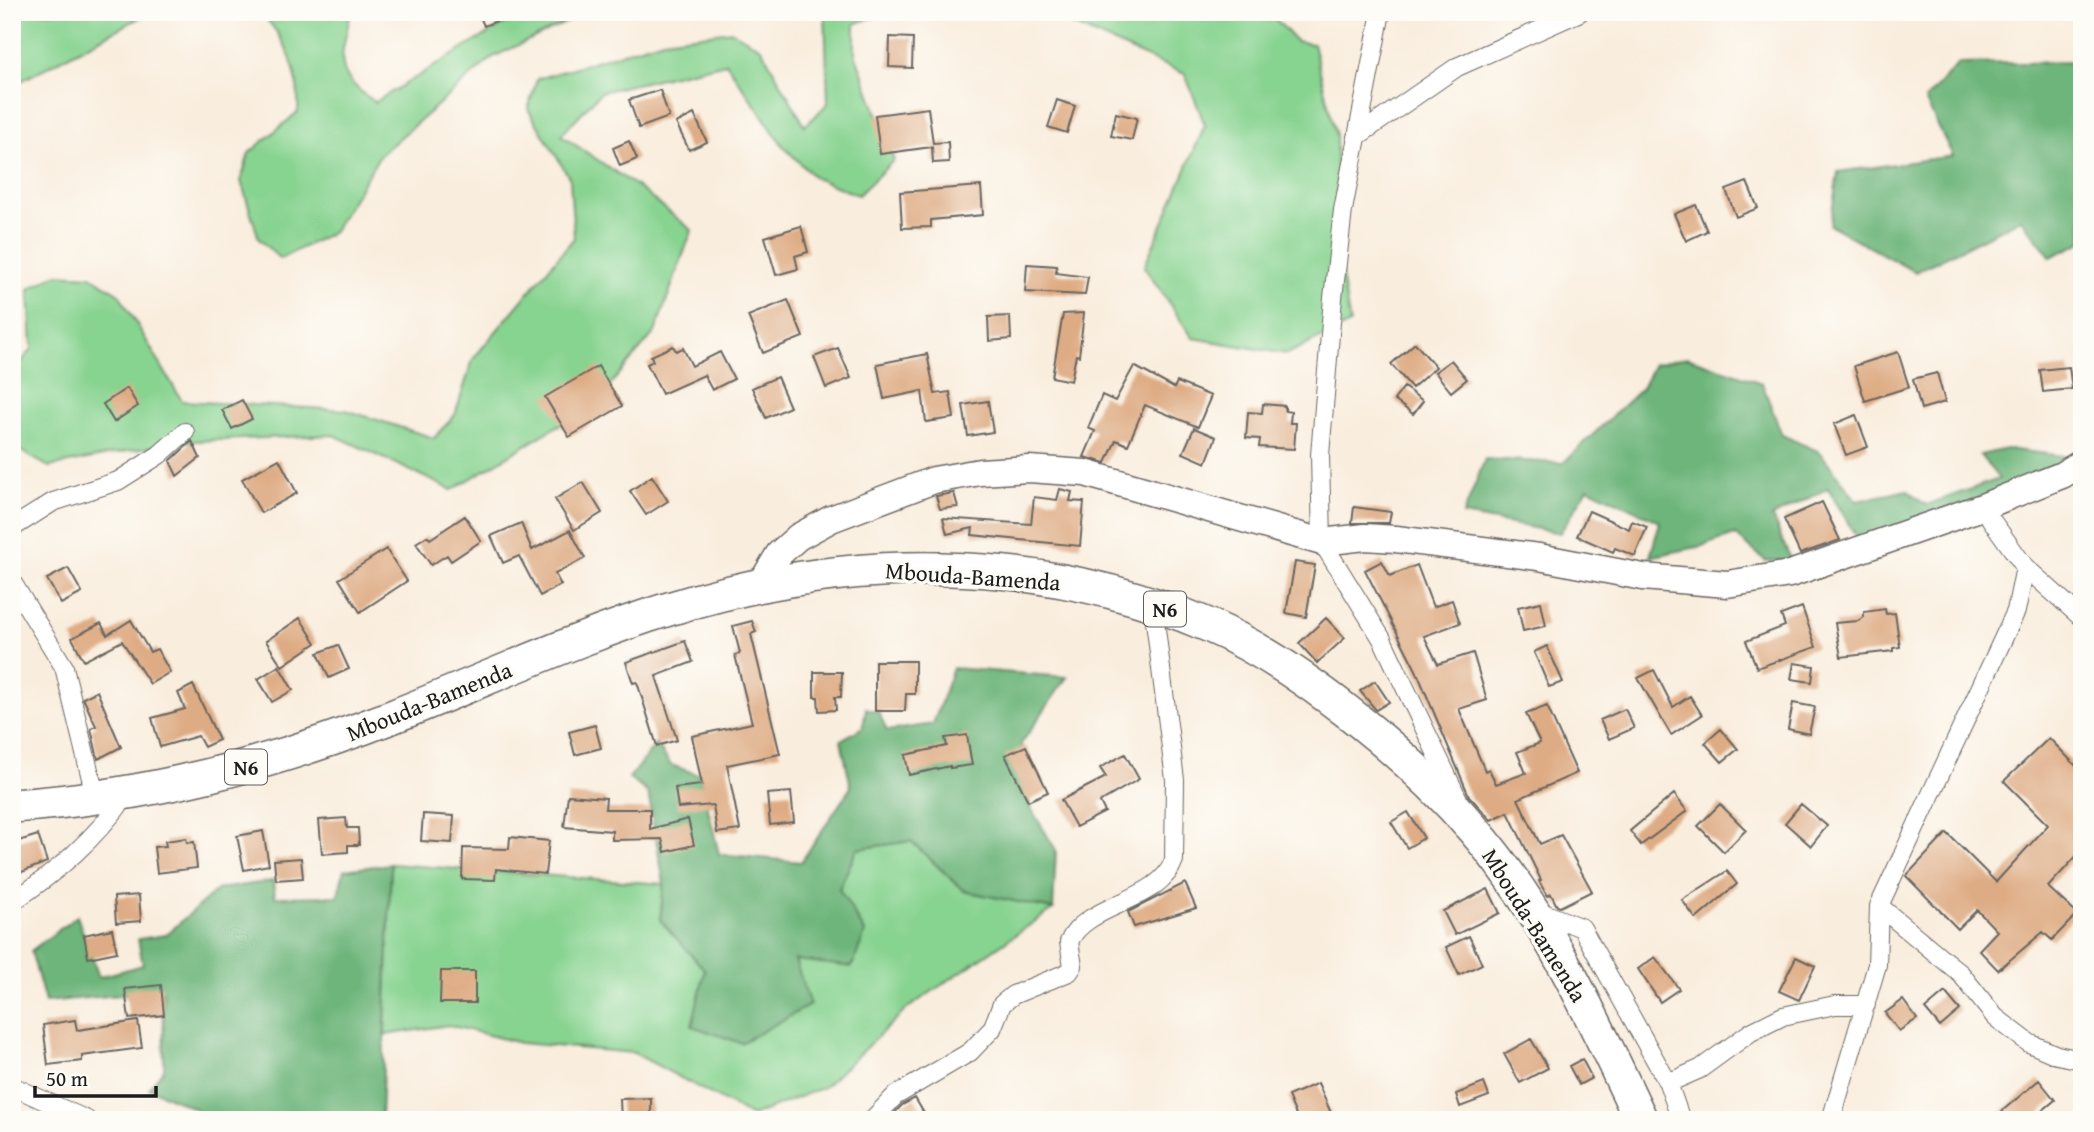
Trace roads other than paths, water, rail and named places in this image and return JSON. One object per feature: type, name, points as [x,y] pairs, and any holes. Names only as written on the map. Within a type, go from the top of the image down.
[{"type":"highway","name":"Mbouda-Bamenda","points":[[12,806],[111,797],[288,755],[669,608],[761,584],[817,574],[890,567],[1023,575],[1090,587],[1210,625],[1268,656],[1363,725],[1472,827],[1529,907],[1590,1014],[1641,1120]]},
{"type":"street","points":[[1381,12],[1343,210],[1333,298],[1320,455],[1322,542],[1382,639],[1472,827]]},
{"type":"street","points":[[1356,137],[1457,67],[1580,12]]},
{"type":"street","points":[[12,528],[53,502],[118,481],[159,455],[185,432]]},
{"type":"street","points":[[761,584],[779,554],[798,537],[831,519],[934,480],[980,472],[1029,469],[1085,473],[1322,542],[1365,537],[1396,539],[1539,557],[1643,577],[1727,584],[1790,574],[1982,507],[2062,475],[2082,464]]},
{"type":"street","points":[[1982,507],[2025,567],[2082,618]]},
{"type":"street","points":[[1831,1120],[1877,965],[1879,906],[2016,611],[2025,567]]},
{"type":"street","points":[[12,582],[64,667],[111,797],[103,827],[66,865],[12,902]]},
{"type":"street","points":[[872,1120],[895,1097],[970,1052],[992,1029],[1002,1004],[1013,995],[1069,972],[1073,966],[1069,942],[1079,927],[1155,885],[1170,871],[1174,860],[1175,780],[1153,605]]},
{"type":"street","points":[[1879,906],[1961,974],[1995,1017],[2029,1043],[2057,1055],[2082,1060]]},
{"type":"street","points":[[1529,907],[1583,928],[1668,1083],[1681,1120]]},
{"type":"street","points":[[1668,1083],[1700,1069],[1751,1032],[1783,1016],[1835,1005],[1866,1006]]},
{"type":"street","points":[[12,1086],[87,1120]]}]
